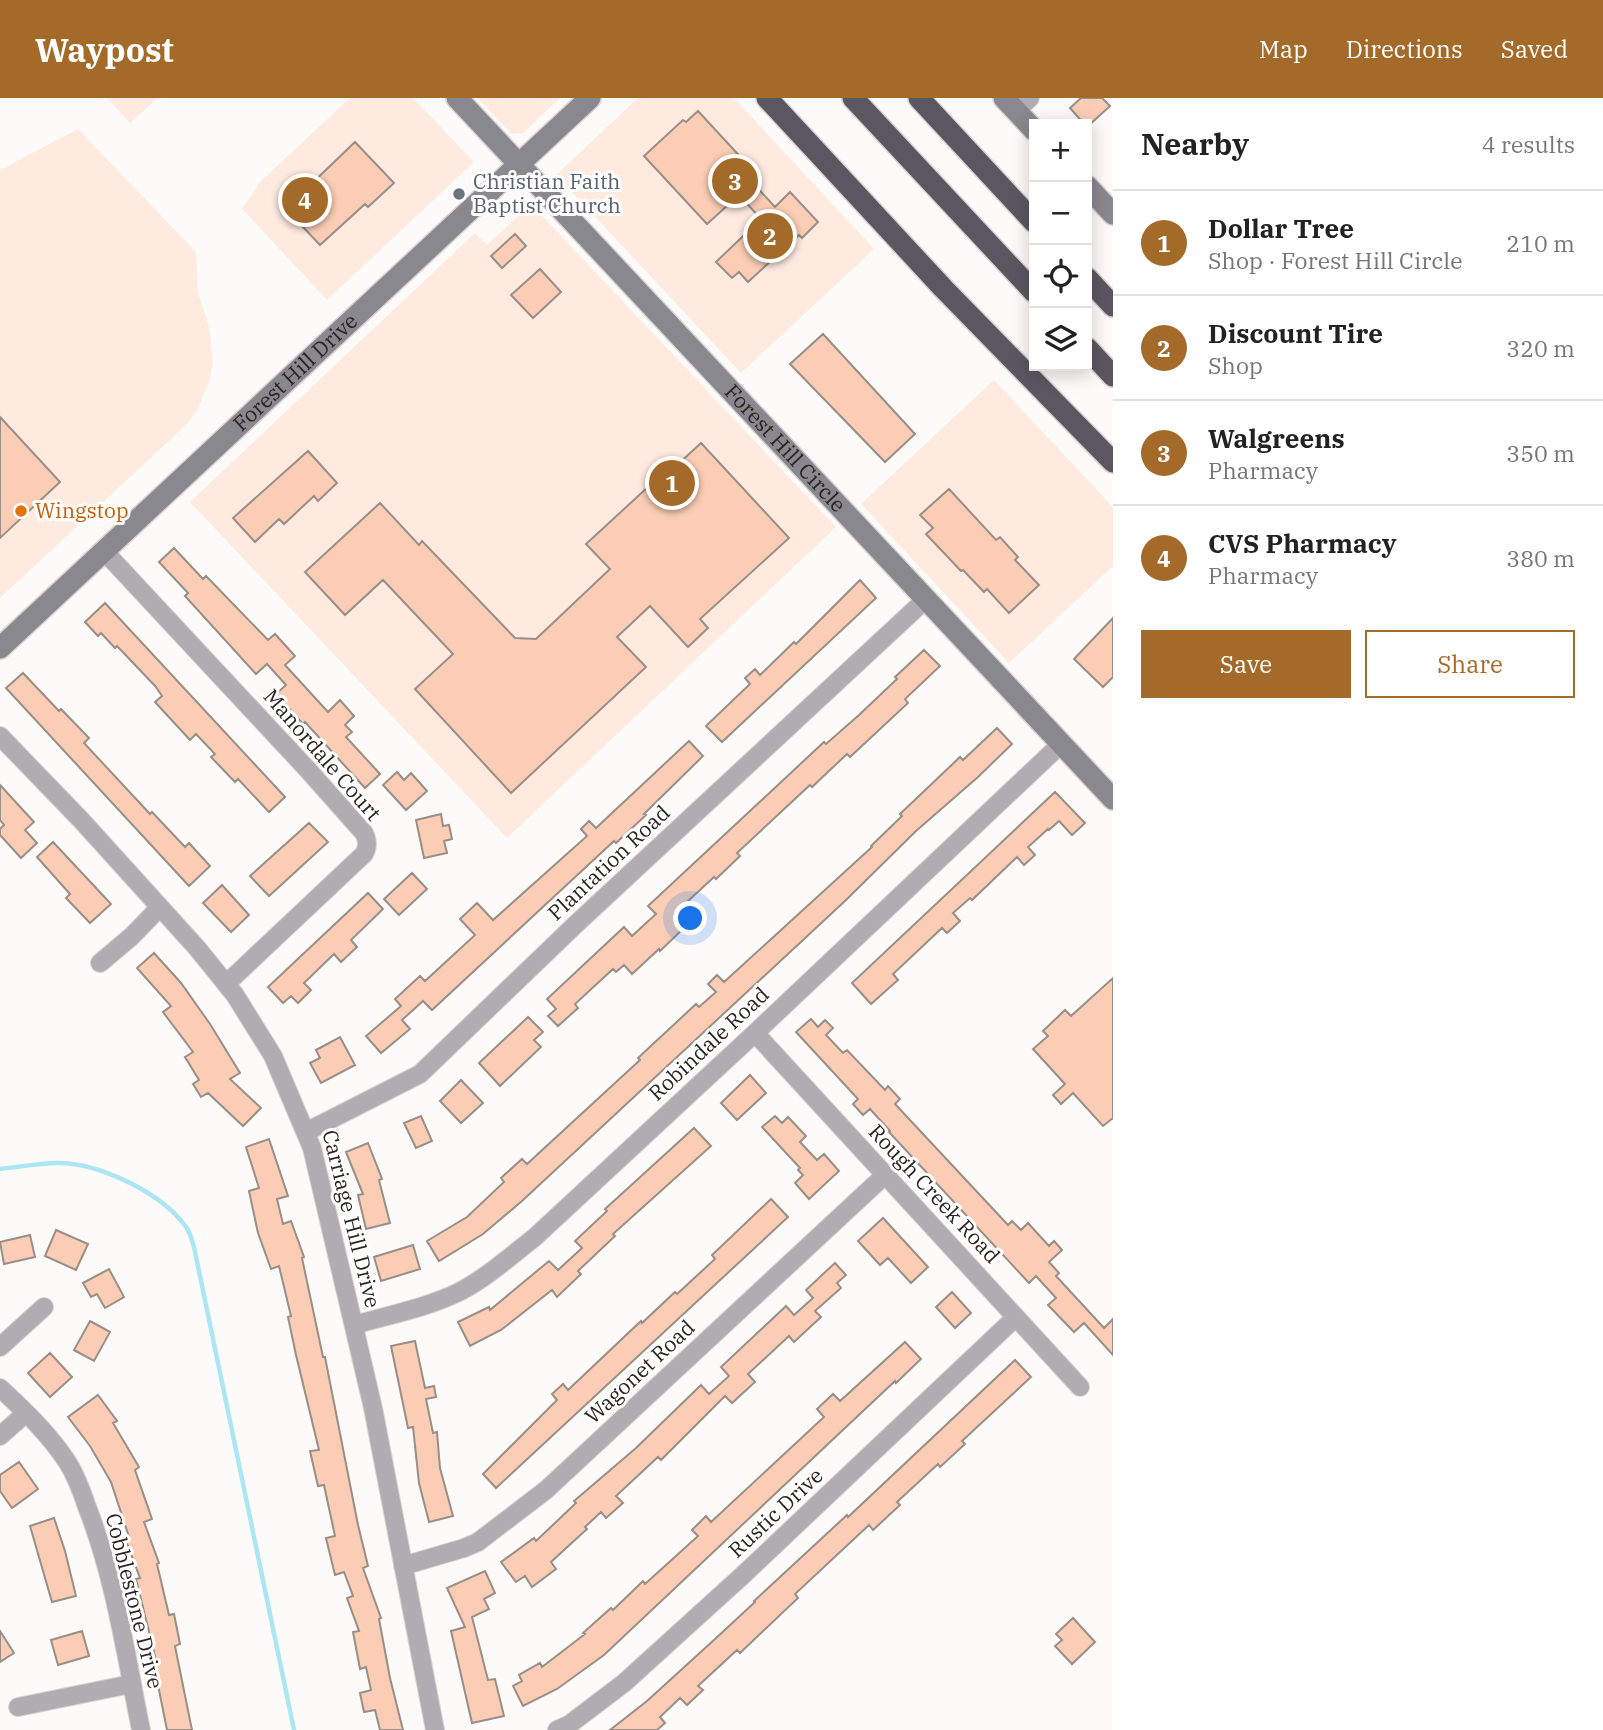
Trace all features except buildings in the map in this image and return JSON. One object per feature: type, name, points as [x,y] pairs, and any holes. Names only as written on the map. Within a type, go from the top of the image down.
[{"type":"highway","points":[[767,98],[943,288],[1113,462]]},
{"type":"highway","points":[[853,98],[1029,287]]},
{"type":"highway","points":[[919,98],[1029,217]]},
{"type":"highway","points":[[1092,283],[1113,306]]},
{"type":"highway","points":[[1092,353],[1113,376]]},
{"type":"street","name":"Forest Hill Circle","points":[[457,98],[1113,799]]},
{"type":"street","name":"Forest Hill Drive","points":[[0,648],[590,98]]},
{"type":"street","points":[[1017,102],[1029,122]]},
{"type":"street","points":[[1092,191],[1113,214]]},
{"type":"street","name":"Manordale Court","points":[[104,551],[308,770],[367,839],[367,848],[363,854],[226,984]]},
{"type":"street","name":"Plantation Road","points":[[306,1132],[420,1074],[575,925],[925,600]]},
{"type":"street","name":"Carriage Hill Drive","points":[[0,736],[82,821],[226,984],[274,1056],[313,1148],[373,1408],[435,1730]]},
{"type":"street","name":"Robindale Road","points":[[354,1325],[432,1303],[461,1290],[535,1237],[1060,744]]},
{"type":"street","points":[[100,963],[160,907]]},
{"type":"street","name":"Rough Creek Road","points":[[755,1033],[1080,1387]]},
{"type":"street","name":"Wagonet Road","points":[[403,1566],[478,1542],[546,1490],[886,1175]]},
{"type":"street","points":[[0,1347],[44,1307]]},
{"type":"street","name":"Rustic Drive","points":[[557,1730],[570,1724],[634,1674],[1016,1317]]},
{"type":"street","name":"Cobblestone Drive","points":[[0,1388],[26,1413],[67,1462],[90,1515],[110,1581],[141,1730]]},
{"type":"street","points":[[0,1436],[26,1413]]},
{"type":"street","points":[[18,1707],[131,1684]]},
{"type":"shaded area","points":[[107,98],[158,98],[130,123]]},
{"type":"shaded area","points":[[350,98],[413,98],[474,162],[327,300],[242,209],[260,182]]},
{"type":"shaded area","points":[[477,98],[560,98],[523,133],[512,134]]},
{"type":"shaded area","points":[[638,98],[734,98],[874,249],[741,373],[556,175]]},
{"type":"shaded area","points":[[78,129],[196,252],[198,293],[209,326],[213,364],[197,411],[186,425],[0,598],[0,170]]},
{"type":"shaded area","points":[[531,204],[836,527],[507,838],[190,502],[475,233],[487,245]]},
{"type":"shaded area","points":[[994,380],[1113,507],[1113,566],[1009,663],[861,504]]},
{"type":"waterway","points":[[0,1169],[54,1163],[89,1167],[108,1173],[161,1202],[189,1231],[294,1730]]},
{"type":"place","name":"Walgreens","points":[[735,181]]},
{"type":"place","name":"Christian Faith Baptist Church","points":[[459,194]]},
{"type":"place","name":"CVS Pharmacy","points":[[305,200]]},
{"type":"place","name":"Discount Tire","points":[[770,236]]},
{"type":"place","name":"Dollar Tree","points":[[672,483]]},
{"type":"place","name":"Wingstop","points":[[21,511]]}]
